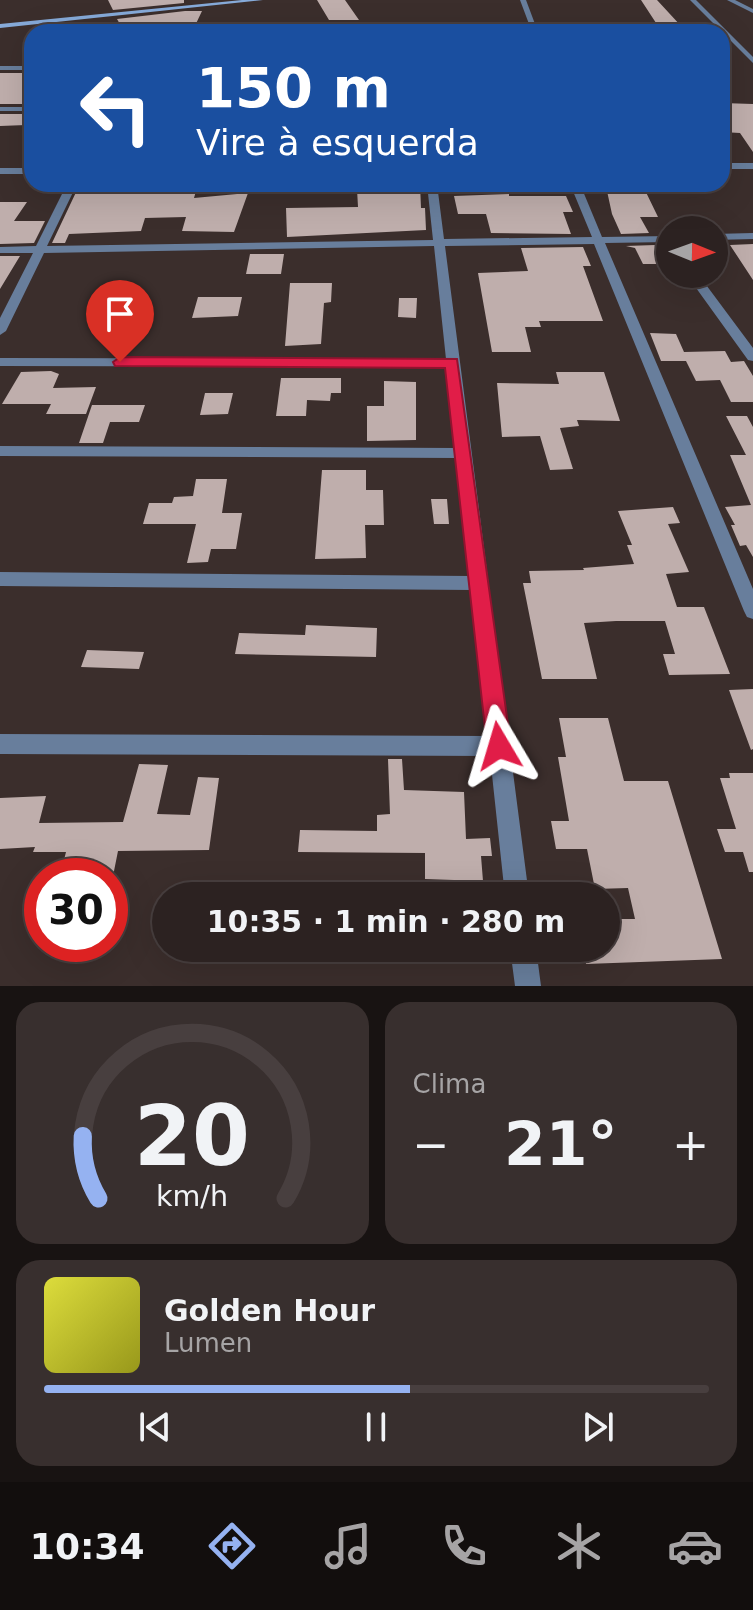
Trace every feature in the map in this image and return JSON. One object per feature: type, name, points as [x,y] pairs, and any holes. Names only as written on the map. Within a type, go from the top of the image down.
[{"type":"main road","points":[[0,26],[260,0]]},
{"type":"street","points":[[523,0],[532,24]]},
{"type":"street","points":[[693,0],[717,24]]},
{"type":"street","points":[[730,0],[753,11]]},
{"type":"street","points":[[730,38],[753,61]]},
{"type":"street","points":[[0,68],[24,68]]},
{"type":"street","points":[[0,109],[24,109]]},
{"type":"street","points":[[730,166],[753,166]]},
{"type":"street","points":[[0,171],[24,171]]},
{"type":"street","points":[[0,331],[68,192]]},
{"type":"street","points":[[433,192],[515,882]]},
{"type":"street","points":[[578,192],[753,611]]},
{"type":"street","points":[[728,237],[753,236]]},
{"type":"street","points":[[0,250],[656,240]]},
{"type":"street","points":[[702,288],[753,357]]},
{"type":"street","points":[[0,362],[452,363]]},
{"type":"street","points":[[0,451],[463,453]]},
{"type":"street","points":[[0,579],[479,583]]},
{"type":"street","points":[[0,744],[499,746]]},
{"type":"street","points":[[525,962],[528,986]]},
{"type":"building","points":[[108,0],[184,0],[184,3],[113,10]]},
{"type":"building","points":[[317,0],[345,0],[359,20],[329,20]]},
{"type":"building","points":[[641,0],[657,0],[679,24],[657,24]]},
{"type":"building","points":[[202,11],[196,24],[120,24],[117,19]]},
{"type":"building","points":[[0,73],[24,73],[24,104],[0,104]]},
{"type":"building","points":[[730,103],[753,104],[753,152],[740,133],[730,132]]},
{"type":"building","points":[[0,114],[24,114],[24,125],[0,126]]},
{"type":"building","points":[[76,192],[196,192],[194,198],[248,193],[234,232],[182,231],[186,217],[145,218],[141,231],[69,234],[65,243],[52,243]]},
{"type":"building","points":[[357,192],[420,192],[426,230],[287,237],[286,208],[358,207]]},
{"type":"building","points":[[607,192],[646,192],[658,216],[640,217],[649,233],[621,234]]},
{"type":"building","points":[[454,196],[566,196],[573,212],[563,212],[571,234],[491,233],[486,214],[458,214]]},
{"type":"building","points":[[0,202],[27,202],[14,221],[45,221],[34,243],[0,244]]},
{"type":"building","points":[[753,244],[753,280],[730,245]]},
{"type":"building","points":[[655,245],[656,264],[643,264],[635,248],[626,246]]},
{"type":"building","points":[[583,247],[591,266],[583,266],[603,321],[539,321],[541,327],[525,327],[531,352],[492,352],[478,273],[528,271],[521,248]]},
{"type":"building","points":[[250,254],[284,254],[281,274],[246,274]]},
{"type":"building","points":[[0,256],[20,256],[0,289]]},
{"type":"building","points":[[290,283],[332,283],[331,302],[324,303],[321,344],[285,346]]},
{"type":"building","points":[[198,297],[242,297],[238,316],[192,318]]},
{"type":"building","points":[[399,298],[417,298],[416,318],[398,317]]},
{"type":"building","points":[[650,333],[676,334],[684,352],[725,351],[731,362],[744,361],[753,376],[753,402],[731,402],[720,380],[696,381],[686,361],[661,361]]},
{"type":"building","points":[[51,371],[59,374],[53,388],[96,387],[86,414],[46,414],[51,404],[2,404],[21,372]]},
{"type":"building","points":[[556,372],[604,372],[620,421],[577,420],[579,426],[560,428],[573,469],[550,470],[540,436],[502,437],[497,383],[559,384]]},
{"type":"building","points":[[281,378],[341,378],[341,393],[331,393],[330,401],[307,400],[306,416],[276,416]]},
{"type":"building","points":[[384,381],[416,382],[416,440],[367,441],[367,406],[384,406]]},
{"type":"building","points":[[205,393],[233,393],[228,414],[200,415]]},
{"type":"building","points":[[92,405],[145,405],[139,422],[110,422],[103,443],[79,443]]},
{"type":"building","points":[[726,416],[747,416],[753,427],[753,557],[746,545],[740,546],[731,525],[735,525],[725,507],[751,505],[730,455],[746,455]]},
{"type":"building","points":[[322,470],[366,470],[366,490],[383,490],[384,525],[365,525],[366,558],[315,559]]},
{"type":"building","points":[[196,479],[227,479],[222,513],[242,513],[236,549],[211,549],[208,562],[187,563],[196,524],[143,524],[149,503],[172,503],[174,497],[193,496]]},
{"type":"building","points":[[431,499],[447,499],[449,524],[434,524]]},
{"type":"building","points":[[673,507],[680,523],[668,524],[689,572],[666,574],[677,607],[704,607],[730,674],[669,675],[663,654],[675,654],[665,621],[616,621],[584,623],[597,679],[542,679],[523,583],[531,583],[529,571],[584,570],[634,564],[627,545],[632,545],[618,511]]},
{"type":"building","points":[[306,625],[377,628],[376,657],[235,654],[239,633],[305,635]]},
{"type":"building","points":[[87,650],[144,652],[139,669],[81,667]]},
{"type":"building","points":[[753,689],[753,749],[751,750],[729,690]]},
{"type":"building","points":[[559,718],[608,718],[624,781],[668,781],[722,959],[586,964],[620,962],[620,919],[635,919],[628,888],[620,888],[620,882],[594,882],[587,849],[556,849],[551,821],[569,821],[558,757],[566,757]]},
{"type":"building","points":[[388,759],[402,759],[404,790],[464,792],[466,839],[490,838],[492,856],[481,856],[483,881],[425,879],[425,853],[298,852],[300,830],[377,831],[377,815],[390,814]]},
{"type":"building","points":[[139,764],[168,765],[157,814],[190,815],[198,777],[219,778],[209,850],[118,851],[117,858],[64,858],[66,852],[33,852],[35,847],[0,849],[0,798],[46,796],[39,823],[123,822]]},
{"type":"building","points":[[729,773],[753,773],[753,872],[749,872],[743,852],[725,852],[717,829],[736,829],[720,778],[730,778]]},
{"type":"route","points":[[120,362],[452,363],[499,746]]}]
